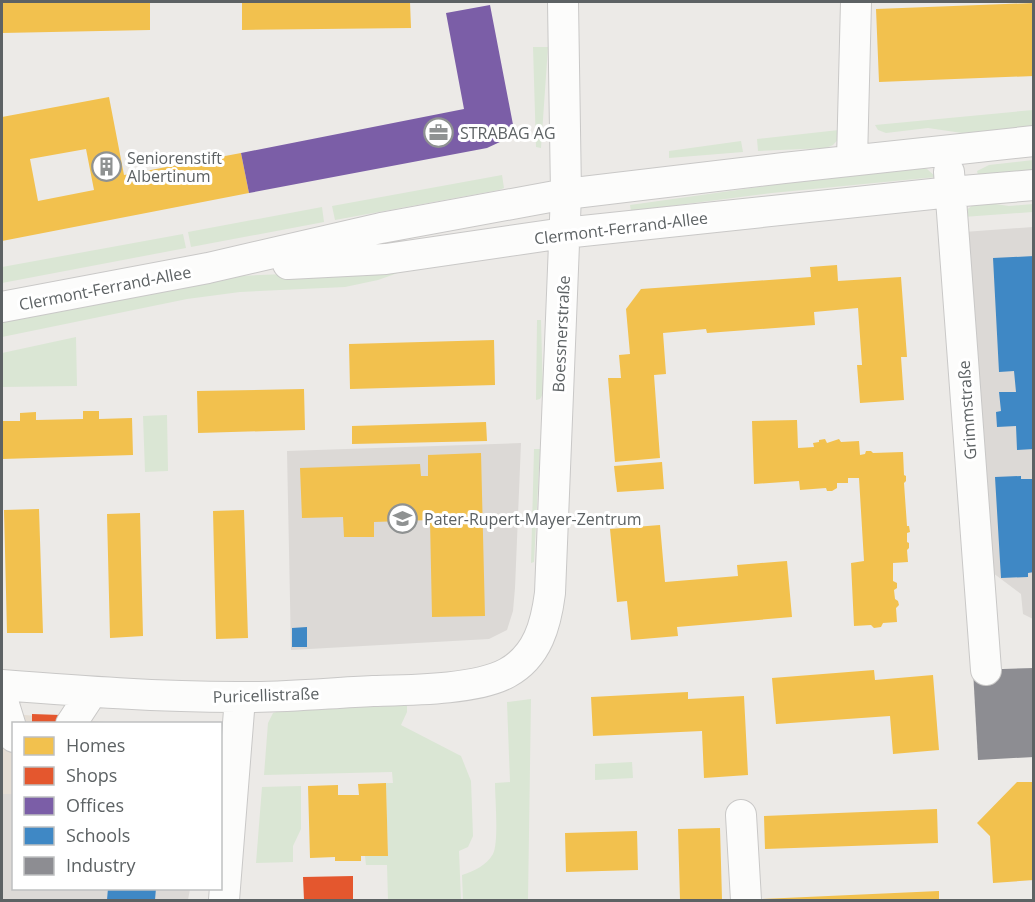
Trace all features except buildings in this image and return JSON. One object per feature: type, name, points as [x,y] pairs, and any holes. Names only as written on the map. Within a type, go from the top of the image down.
[{"type":"street","name":"Boessnerstraße","points":[[525,660],[539,640],[547,619],[550,593],[566,194],[563,2]]},
{"type":"street","points":[[852,160],[856,2]]},
{"type":"street","name":"Clermont-Ferrand-Allee","points":[[2,307],[208,268],[381,228],[566,194],[1034,141]]},
{"type":"street","name":"Grimmstraße","points":[[948,151],[987,670]]},
{"type":"street","name":"Clermont-Ferrand-Allee","points":[[208,268],[386,259],[564,233],[1034,185]]},
{"type":"street","name":"Puricellistraße","points":[[2,685],[152,696],[240,698],[454,686],[482,681],[507,673],[525,660]]},
{"type":"street","points":[[71,722],[92,692]]},
{"type":"street","points":[[2,698],[12,730]]},
{"type":"street","points":[[224,900],[240,698]]},
{"type":"street","points":[[741,815],[746,900]]},
{"type":"shaded area","points":[[1033,227],[1033,619],[1023,614],[1021,594],[985,567],[964,232]]},
{"type":"shaded area","name":"Pater-Rupert-Mayer-Zentrum","points":[[521,443],[515,588],[513,611],[507,630],[489,639],[291,650],[287,451]]},
{"type":"shaded area","points":[[2,713],[106,722],[12,722],[12,794],[2,794]]},
{"type":"shaded area","points":[[2,794],[12,794],[12,890],[190,890],[188,900],[2,900]]},
{"type":"green space","points":[[533,47],[548,47],[541,148],[536,147]]},
{"type":"green space","points":[[1033,110],[1033,127],[962,133],[928,128],[886,133],[878,130],[875,125]]},
{"type":"green space","points":[[848,129],[833,145],[826,148],[758,151],[757,139]]},
{"type":"green space","points":[[741,141],[743,152],[669,158],[669,151]]},
{"type":"green space","points":[[1033,160],[1033,171],[978,175],[977,171],[989,165]]},
{"type":"green space","points":[[916,165],[927,169],[936,177],[772,193],[631,211],[630,205]]},
{"type":"green space","points":[[502,175],[504,188],[499,190],[335,220],[332,206]]},
{"type":"green space","points":[[982,202],[1009,206],[1033,204],[1033,212],[963,217],[970,207]]},
{"type":"green space","points":[[322,207],[324,222],[191,247],[188,232]]},
{"type":"green space","points":[[183,234],[186,248],[2,283],[2,267]]},
{"type":"green space","points":[[409,269],[378,280],[345,287],[240,292],[187,299],[2,337],[2,320],[237,276]]},
{"type":"green space","points":[[537,320],[541,320],[543,394],[540,399],[536,400]]},
{"type":"green space","points":[[76,337],[77,386],[2,387],[2,353]]},
{"type":"green space","points":[[167,415],[168,471],[145,472],[143,416]]},
{"type":"green space","points":[[534,449],[540,449],[534,562],[531,563]]},
{"type":"green space","points":[[531,699],[528,900],[463,900],[462,875],[483,865],[493,854],[495,848],[495,783],[510,782],[507,702]]},
{"type":"green space","points":[[407,705],[407,712],[401,725],[461,756],[471,781],[473,836],[468,847],[459,851],[461,900],[388,900],[387,865],[366,865],[365,856],[388,856],[386,783],[393,783],[392,772],[264,775],[268,723],[273,713]]},
{"type":"green space","points":[[632,762],[633,778],[595,780],[595,764]]},
{"type":"green space","points":[[301,786],[301,829],[293,846],[293,862],[256,863],[262,787]]},
{"type":"place","name":"STRABAG AG","points":[[439,133]]},
{"type":"place","name":"Seniorenstift Albertinum","points":[[106,167]]},
{"type":"place","name":"Pater-Rupert-Mayer-Zentrum","points":[[403,519]]}]
